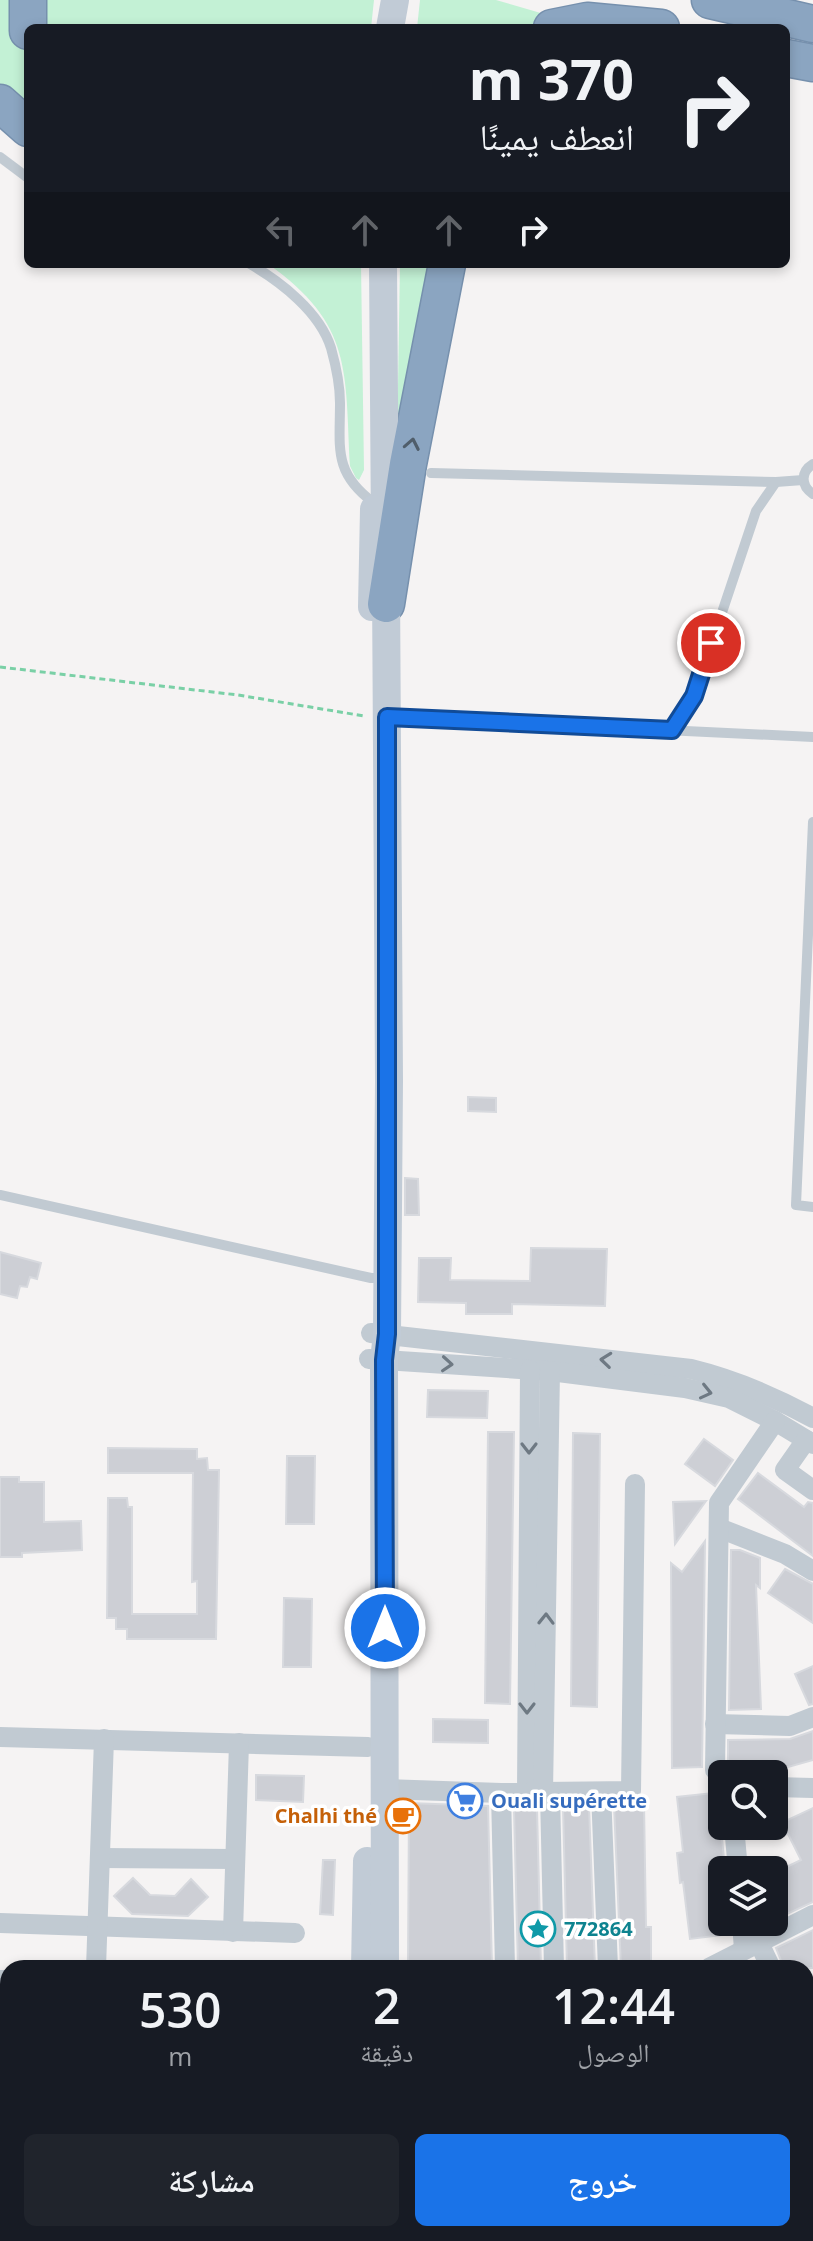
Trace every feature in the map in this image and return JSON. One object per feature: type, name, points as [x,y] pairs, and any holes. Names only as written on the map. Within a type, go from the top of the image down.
[{"type":"highway","points":[[28,0],[28,24]]},
{"type":"highway","points":[[577,0],[656,24]]},
{"type":"highway","points":[[710,0],[813,24]]},
{"type":"highway","points":[[572,24],[587,21],[619,24]]},
{"type":"highway","points":[[790,59],[813,63]]},
{"type":"highway","points":[[0,103],[24,124]]},
{"type":"highway","points":[[386,604],[408,464],[446,268]]},
{"type":"main road","points":[[365,1960],[379,1278],[379,717],[373,268]]},
{"type":"main road","points":[[379,717],[386,604],[383,268]]},
{"type":"main road","points":[[378,1347],[385,1960]]},
{"type":"street","points":[[378,1347],[685,1388],[729,1398],[810,1442],[785,1470],[813,1490]]},
{"type":"street","points":[[378,1347],[691,1369],[732,1379],[769,1394],[813,1418]]},
{"type":"street","points":[[540,1371],[540,1793],[553,1960]]},
{"type":"street","points":[[715,1760],[719,1503],[775,1421]]},
{"type":"street","points":[[385,1789],[501,1793],[631,1791],[635,1484]]},
{"type":"street","points":[[719,1528],[785,1554],[813,1571]]},
{"type":"street","points":[[715,1724],[790,1726],[813,1717]]},
{"type":"street","points":[[0,1737],[368,1747]]},
{"type":"street","points":[[96,1960],[104,1739]]},
{"type":"street","points":[[233,1932],[239,1743]]},
{"type":"street","points":[[788,1787],[813,1788]]},
{"type":"street","points":[[601,1792],[608,1960]]},
{"type":"street","points":[[501,1793],[505,1960]]},
{"type":"street","points":[[100,1858],[235,1859]]},
{"type":"street","points":[[725,1960],[813,1915]]},
{"type":"street","points":[[0,1923],[295,1933]]},
{"type":"street","points":[[747,1936],[751,1947],[763,1960]]},
{"type":"lane","points":[[0,157],[24,175]]},
{"type":"lane","points":[[257,268],[312,313],[330,345],[338,380],[338,441],[344,471],[352,484],[374,503]]},
{"type":"lane","points":[[813,464],[806,469],[803,480],[807,490],[813,494]]},
{"type":"lane","points":[[431,473],[776,482],[803,480]]},
{"type":"lane","points":[[672,730],[694,696],[756,511],[776,482]]},
{"type":"lane","points":[[379,717],[813,737]]},
{"type":"lane","points":[[813,822],[796,1205],[813,1207]]},
{"type":"lane","points":[[0,1195],[379,1278]]},
{"type":"path","points":[[0,667],[238,695],[379,717]]},
{"type":"green space","points":[[0,0],[20,0],[18,25],[24,48],[24,108],[0,84]]},
{"type":"green space","points":[[41,0],[374,0],[371,24],[39,24]]},
{"type":"green space","points":[[420,0],[496,0],[551,16],[538,24],[417,24]]},
{"type":"green space","points":[[273,268],[361,268],[364,470],[359,480],[350,466],[347,403],[339,352],[330,329],[296,286]]},
{"type":"green space","points":[[400,268],[436,268],[397,446]]},
{"type":"building","points":[[468,1097],[496,1098],[496,1112],[468,1111]]},
{"type":"building","points":[[405,1178],[418,1179],[419,1215],[405,1215]]},
{"type":"building","points":[[531,1248],[607,1249],[605,1306],[512,1304],[512,1314],[466,1314],[466,1303],[418,1302],[419,1258],[451,1258],[450,1280],[530,1281]]},
{"type":"building","points":[[0,1252],[41,1263],[37,1279],[30,1277],[27,1287],[20,1286],[17,1298],[0,1294]]},
{"type":"building","points":[[428,1390],[488,1391],[487,1418],[427,1417]]},
{"type":"building","points":[[488,1432],[514,1432],[510,1704],[485,1703]]},
{"type":"building","points":[[573,1433],[600,1434],[597,1707],[571,1706]]},
{"type":"building","points":[[704,1439],[733,1460],[715,1486],[685,1464]]},
{"type":"building","points":[[108,1448],[197,1449],[197,1459],[207,1458],[208,1470],[219,1470],[216,1639],[127,1639],[127,1629],[116,1629],[116,1618],[107,1618],[108,1498],[127,1498],[128,1507],[132,1507],[132,1614],[197,1614],[197,1581],[192,1582],[193,1473],[108,1473]]},
{"type":"building","points":[[287,1456],[315,1456],[314,1524],[286,1524]]},
{"type":"building","points":[[758,1473],[804,1507],[808,1502],[813,1503],[813,1556],[738,1499]]},
{"type":"building","points":[[0,1477],[19,1477],[19,1482],[44,1482],[44,1522],[81,1521],[82,1550],[0,1557]]},
{"type":"building","points":[[706,1501],[675,1544],[673,1502]]},
{"type":"building","points":[[705,1541],[702,1767],[672,1768],[671,1563],[682,1572]]},
{"type":"building","points":[[731,1550],[760,1558],[760,1588],[756,1585],[761,1709],[729,1710]]},
{"type":"building","points":[[785,1569],[813,1584],[813,1623],[768,1593]]},
{"type":"building","points":[[284,1598],[312,1599],[311,1667],[283,1667]]},
{"type":"building","points":[[813,1666],[813,1704],[809,1705],[795,1674]]},
{"type":"building","points":[[433,1719],[488,1720],[488,1743],[433,1742]]},
{"type":"building","points":[[813,1731],[813,1760],[788,1767],[788,1760],[728,1760],[728,1740],[790,1739]]},
{"type":"building","points":[[256,1775],[304,1776],[303,1802],[256,1800]]},
{"type":"building","points":[[708,1794],[708,1840],[722,1840],[724,1856],[708,1856],[708,1936],[715,1936],[690,1939],[677,1853],[683,1852],[677,1797]]},
{"type":"building","points":[[409,1803],[488,1806],[492,1960],[408,1960]]},
{"type":"building","points":[[644,1804],[646,1927],[651,1927],[651,1960],[621,1960],[614,1805]]},
{"type":"building","points":[[563,1806],[589,1806],[595,1960],[567,1960]]},
{"type":"building","points":[[813,1808],[813,1902],[788,1914],[788,1866],[801,1860],[788,1834],[788,1820]]},
{"type":"building","points":[[514,1809],[537,1809],[541,1960],[518,1960]]},
{"type":"building","points":[[323,1860],[335,1860],[333,1915],[320,1914]]},
{"type":"building","points":[[133,1878],[150,1895],[175,1896],[191,1879],[208,1897],[188,1916],[132,1914],[114,1896]]},
{"type":"building","points":[[813,1930],[813,1960],[781,1960],[776,1948]]},
{"type":"place","name":"Ouali supérette","points":[[465,1801]]},
{"type":"place","name":"Chalhi thé","points":[[403,1816]]},
{"type":"place","name":"772864","points":[[538,1929]]},
{"type":"route","points":[[385,1628],[384,1360],[387,1334],[389,1081],[387,717],[672,730],[694,696],[711,643]]}]
